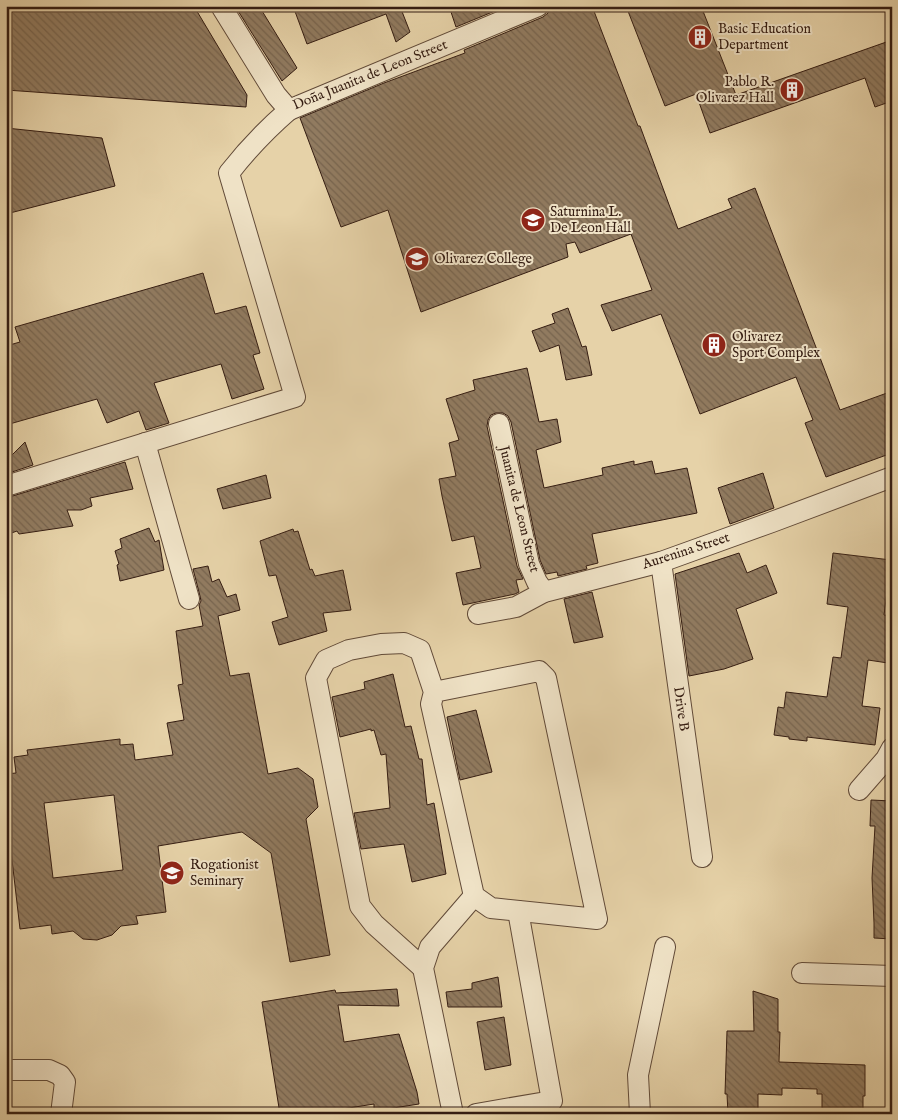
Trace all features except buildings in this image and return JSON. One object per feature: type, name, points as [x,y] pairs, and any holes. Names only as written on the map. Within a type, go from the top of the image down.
[{"type":"street","name":"Doña Juanita de Leon Street","points":[[221,6],[276,95],[289,110],[538,6]]},
{"type":"street","points":[[6,486],[295,397],[229,173],[242,156],[289,110]]},
{"type":"street","name":"Juanita de Leon Street","points":[[499,424],[529,564],[544,592]]},
{"type":"street","points":[[145,443],[189,599]]},
{"type":"street","name":"Aurenina Street","points":[[478,614],[516,607],[544,592],[660,562],[892,477]]},
{"type":"street","name":"Drive B","points":[[660,562],[702,857]]},
{"type":"street","points":[[424,968],[374,924],[360,906],[316,678],[326,660],[349,650],[382,644],[404,643],[420,650],[434,692],[431,704],[474,896],[490,908],[597,919],[546,678],[539,671],[434,692]]},
{"type":"street","points":[[859,790],[886,759],[892,748]]},
{"type":"street","points":[[453,1114],[424,968],[430,948],[474,896]]},
{"type":"street","points":[[476,1114],[552,1101],[518,911]]},
{"type":"street","points":[[640,1114],[638,1075],[665,947]]},
{"type":"street","points":[[802,973],[892,976]]},
{"type":"street","points":[[6,1070],[49,1070],[60,1075],[65,1082],[61,1114]]},
{"type":"place","name":"Basic Education Department","points":[[700,37]]},
{"type":"place","name":"Pablo R. Olivarez Hall","points":[[792,90]]},
{"type":"place","name":"Saturnina L. De Leon Hall","points":[[533,220]]},
{"type":"place","name":"Olivarez College","points":[[417,259]]},
{"type":"place","name":"Olivarez Sport Complex","points":[[714,345]]},
{"type":"place","name":"Rogationist Seminary","points":[[172,873]]}]
